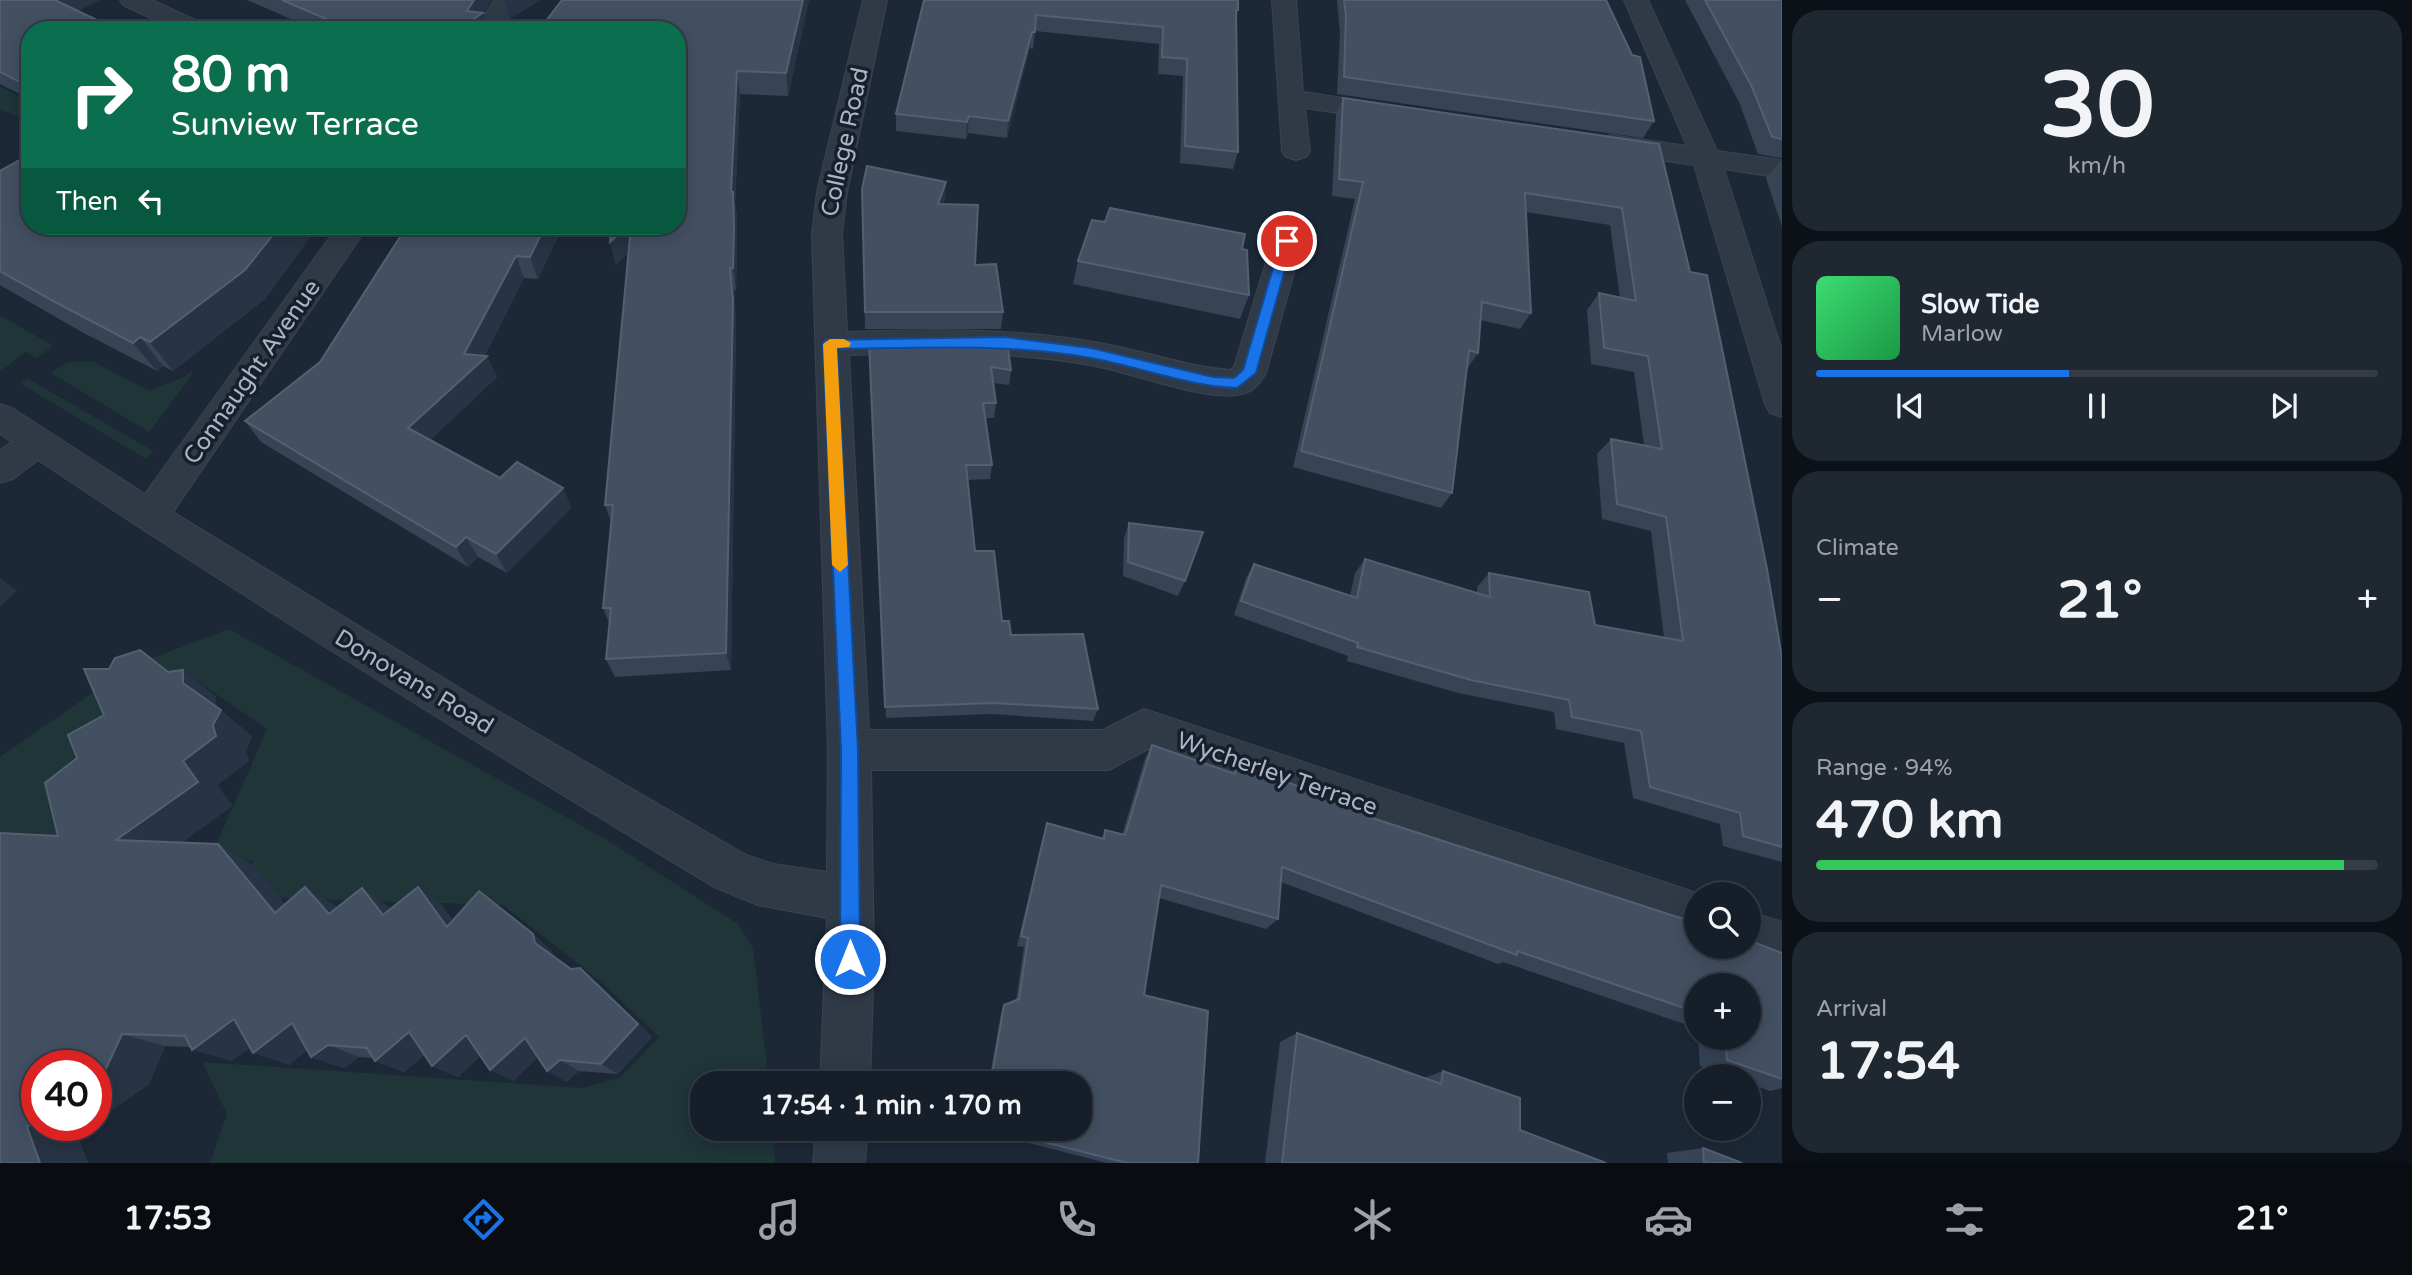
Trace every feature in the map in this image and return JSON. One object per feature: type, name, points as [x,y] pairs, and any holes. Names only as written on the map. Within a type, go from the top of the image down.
[{"type":"street","points":[[132,0],[178,21]]},
{"type":"street","points":[[493,21],[506,0]]},
{"type":"street","name":"College Road","points":[[845,1071],[850,898],[849,750],[827,241],[830,207],[875,0]]},
{"type":"street","points":[[1284,0],[1296,152]]},
{"type":"street","points":[[1636,0],[1706,158],[1782,404]]},
{"type":"street","points":[[1290,98],[1418,117]]},
{"type":"street","points":[[1584,140],[1782,169]]},
{"type":"street","points":[[830,344],[1004,342],[1091,353],[1213,382],[1237,383],[1249,373],[1292,226]]},
{"type":"street","name":"Connaught Avenue","points":[[149,517],[348,235]]},
{"type":"street","name":"Donovans Road","points":[[0,417],[149,517],[469,716],[743,878],[782,888],[850,898]]},
{"type":"street","points":[[0,469],[38,442]]},
{"type":"street","name":"Wycherley Terrace","points":[[849,750],[1109,750],[1144,728],[1684,912]]},
{"type":"street","points":[[1761,939],[1782,946]]},
{"type":"green space","points":[[0,87],[21,98],[21,119],[0,109]]},
{"type":"green space","points":[[0,315],[53,346],[37,358],[26,352],[0,371]]},
{"type":"green space","points":[[67,362],[94,362],[149,391],[184,377],[192,370],[191,376],[149,432],[51,373]]},
{"type":"green space","points":[[27,378],[153,451],[146,459],[20,383]]},
{"type":"green space","points":[[229,629],[607,840],[738,924],[753,948],[768,1071],[690,1071],[690,1141],[774,1141],[775,1163],[210,1163],[227,1114],[202,1062],[582,1088],[619,1078],[659,1037],[599,980],[503,905],[239,897],[253,861],[210,859],[267,729],[181,670],[139,688],[58,853],[0,886],[0,757],[131,666]]},
{"type":"building","points":[[0,0],[55,0],[99,21],[21,21],[21,82],[0,72]]},
{"type":"building","points":[[282,0],[474,0],[467,11],[483,13],[470,21],[331,21]]},
{"type":"building","points":[[562,0],[803,0],[786,73],[737,71],[731,192],[734,228],[733,268],[730,268],[733,300],[726,653],[606,659],[611,608],[603,608],[613,505],[605,505],[630,235],[686,235],[686,21],[546,21]]},
{"type":"building","points":[[924,0],[1238,0],[1238,152],[1185,146],[1187,59],[1162,57],[1163,27],[1036,15],[1035,32],[1032,32],[1008,121],[969,116],[967,122],[896,114]]},
{"type":"building","points":[[1344,0],[1606,0],[1632,55],[1640,57],[1654,121],[1344,77]]},
{"type":"building","points":[[1705,0],[1782,0],[1782,139],[1772,137],[1751,85]]},
{"type":"building","points":[[1343,98],[1659,144],[1690,272],[1707,275],[1767,569],[1782,658],[1782,847],[1743,836],[1740,813],[1650,787],[1641,731],[1572,717],[1569,700],[1471,680],[1357,647],[1358,643],[1241,601],[1254,564],[1357,598],[1365,559],[1490,597],[1489,573],[1589,592],[1595,625],[1683,641],[1666,517],[1617,504],[1611,439],[1662,449],[1648,356],[1604,348],[1599,293],[1636,301],[1622,208],[1525,193],[1531,313],[1482,302],[1478,353],[1469,350],[1452,493],[1301,451],[1363,182],[1339,179]]},
{"type":"building","points":[[21,159],[21,235],[273,235],[245,270],[150,342],[140,337],[133,343],[0,271],[0,171]]},
{"type":"building","points":[[867,166],[946,182],[938,204],[978,205],[975,265],[996,264],[1003,312],[865,312],[862,189]]},
{"type":"building","points":[[1110,208],[1245,234],[1242,249],[1247,250],[1249,295],[1078,261],[1092,220],[1105,222]]},
{"type":"building","points":[[401,235],[541,235],[530,257],[516,256],[464,354],[487,356],[408,428],[500,478],[517,462],[563,488],[496,554],[466,537],[456,547],[245,421],[320,362]]},
{"type":"building","points":[[869,342],[1007,343],[1011,370],[991,367],[996,403],[983,403],[992,465],[966,465],[975,551],[994,551],[1002,621],[1009,621],[1011,635],[1083,634],[1098,709],[994,703],[885,707]]},
{"type":"building","points":[[1129,523],[1203,532],[1185,581],[1128,562]]},
{"type":"building","points":[[140,650],[168,672],[183,670],[183,683],[221,710],[213,725],[216,736],[183,761],[198,782],[116,840],[218,844],[275,913],[305,887],[329,914],[362,888],[383,915],[418,887],[447,927],[479,891],[533,934],[535,943],[571,969],[580,968],[638,1024],[601,1064],[560,1060],[547,1071],[525,1038],[490,1070],[466,1035],[432,1066],[409,1032],[375,1061],[367,1048],[328,1045],[311,1057],[292,1023],[253,1053],[234,1019],[192,1050],[185,1036],[122,1034],[112,1056],[112,1050],[21,1050],[21,1141],[32,1141],[40,1163],[0,1163],[0,833],[58,836],[45,783],[77,758],[68,735],[104,715],[84,669],[109,669],[115,658]]},
{"type":"building","points":[[1152,745],[1235,774],[1236,765],[1370,811],[1369,817],[1684,919],[1684,959],[1761,959],[1761,945],[1782,953],[1782,1079],[1761,1072],[1761,1064],[1739,1064],[1727,1060],[1726,1050],[1761,1050],[1761,973],[1684,973],[1684,1008],[1517,951],[1517,955],[1282,867],[1278,919],[1161,885],[1144,995],[1208,1011],[1198,1163],[1127,1163],[1040,1141],[1092,1141],[1092,1071],[993,1071],[1004,1005],[1019,999],[1028,938],[1021,936],[1047,823],[1104,839],[1105,830],[1125,835]]},
{"type":"building","points":[[1297,1033],[1441,1084],[1443,1071],[1520,1098],[1520,1130],[1606,1163],[1282,1163]]},
{"type":"building","points":[[1703,1148],[1742,1163],[1704,1163]]},
{"type":"slow traffic","points":[[840,565],[830,344],[844,343]]},
{"type":"route","points":[[850,959],[849,750],[830,344],[1004,342],[1091,353],[1213,382],[1237,383],[1249,373],[1287,241]]}]
